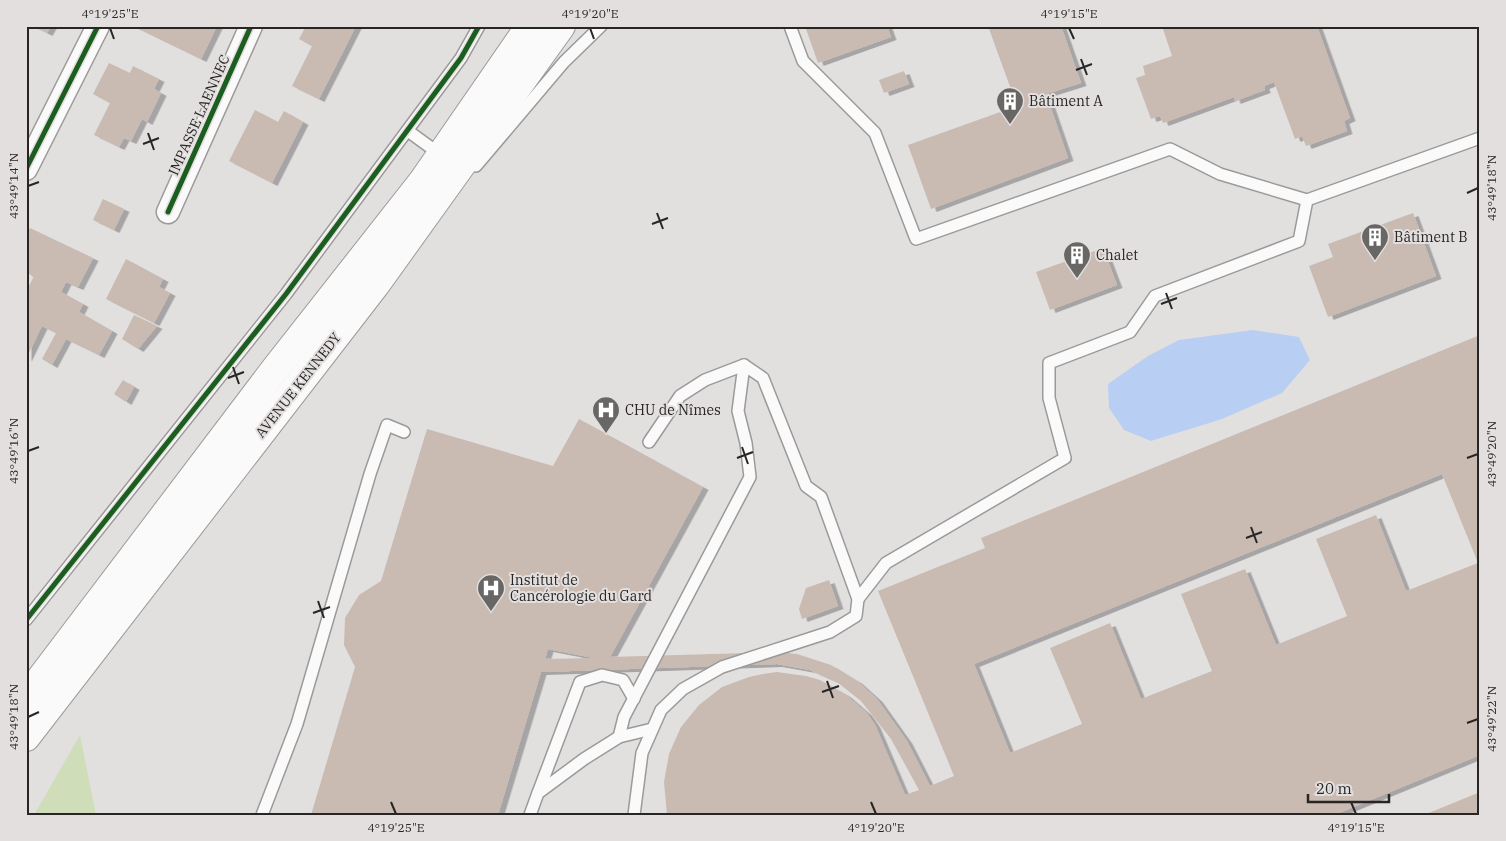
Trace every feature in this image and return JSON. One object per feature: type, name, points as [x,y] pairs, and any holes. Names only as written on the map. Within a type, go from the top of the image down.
[{"type":"main road","name":"AVENUE KENNEDY","points":[[26,698],[276,368],[441,155],[530,26]]},
{"type":"main road","name":"AVENUE KENNEDY","points":[[26,737],[376,284],[540,52],[561,26]]},
{"type":"street","points":[[26,169],[98,26]]},
{"type":"street","name":"IMPASSE LAENNEC","points":[[168,212],[251,26]]},
{"type":"street","points":[[540,52],[568,26]]},
{"type":"lane","points":[[26,620],[286,294],[461,58],[479,26]]},
{"type":"lane","points":[[376,284],[564,62],[601,26]]},
{"type":"lane","points":[[790,26],[803,61],[875,133],[916,239],[1170,149],[1220,174],[1306,200],[1480,138]]},
{"type":"lane","points":[[408,131],[441,155]]},
{"type":"lane","points":[[858,599],[886,563],[1065,458],[1049,398],[1049,362],[1130,332],[1154,296],[1298,241],[1306,200]]},
{"type":"lane","points":[[634,815],[642,753],[661,710],[683,689],[722,667],[830,632],[856,616],[858,599],[821,497],[806,486],[763,378],[744,365]]},
{"type":"lane","points":[[650,442],[680,396],[705,380],[744,365]]},
{"type":"lane","points":[[619,737],[624,717],[750,477],[746,443],[738,411],[744,365]]},
{"type":"lane","points":[[262,815],[270,799],[297,724],[370,474],[387,425],[404,432]]},
{"type":"lane","points":[[530,815],[580,682],[602,675],[623,680],[634,699]]},
{"type":"lane","points":[[538,793],[584,759],[619,737],[652,729]]},
{"type":"green space","points":[[80,735],[96,815],[34,815]]},
{"type":"water","points":[[1253,330],[1299,337],[1310,360],[1282,393],[1222,419],[1151,441],[1124,430],[1109,408],[1108,384],[1148,356],[1179,340]]},
{"type":"building","points":[[33,26],[51,26],[47,33]]},
{"type":"building","points":[[133,26],[217,26],[201,59]]},
{"type":"building","points":[[306,26],[356,26],[319,99],[292,86],[312,46],[299,39]]},
{"type":"building","points":[[805,26],[887,26],[891,37],[818,63]]},
{"type":"building","name":"Bâtiment A","points":[[988,26],[1061,26],[1081,83],[1046,94],[1068,158],[931,209],[908,145],[1017,106]]},
{"type":"building","points":[[1162,26],[1317,26],[1350,118],[1344,121],[1347,131],[1306,146],[1302,136],[1295,139],[1274,82],[1264,86],[1265,90],[1235,101],[1234,97],[1163,123],[1160,116],[1151,119],[1136,78],[1145,75],[1143,66],[1172,56]]},
{"type":"building","points":[[109,63],[130,73],[133,66],[159,79],[154,89],[161,93],[147,122],[142,119],[131,141],[124,138],[119,147],[94,135],[110,103],[93,94]]},
{"type":"building","points":[[904,71],[909,84],[884,93],[879,80]]},
{"type":"building","points":[[255,110],[278,122],[284,111],[303,122],[272,183],[229,161]]},
{"type":"building","points":[[103,199],[124,209],[114,230],[93,220]]},
{"type":"building","name":"Bâtiment B","points":[[1413,213],[1436,276],[1328,317],[1309,266],[1333,257],[1328,244]]},
{"type":"building","points":[[30,228],[93,258],[78,287],[66,282],[61,292],[83,304],[79,312],[112,331],[99,355],[66,339],[52,365],[42,359],[56,333],[42,326],[26,359],[26,292],[34,276],[26,273],[26,236]]},
{"type":"building","name":"Chalet","points":[[1103,248],[1117,285],[1050,310],[1036,272]]},
{"type":"building","points":[[126,259],[163,279],[159,287],[170,293],[154,323],[106,299]]},
{"type":"building","points":[[134,315],[157,326],[138,349],[122,339]]},
{"type":"building","points":[[1480,335],[1480,755],[1334,815],[667,815],[664,782],[669,754],[681,727],[699,705],[722,687],[749,677],[777,672],[820,680],[845,694],[867,713],[875,725],[905,795],[919,790],[891,739],[861,701],[837,682],[810,670],[777,664],[541,672],[498,815],[311,815],[355,667],[344,645],[345,618],[359,595],[381,581],[427,429],[553,466],[579,419],[703,487],[610,657],[777,652],[797,654],[831,665],[857,681],[877,699],[907,741],[930,786],[954,776],[878,591],[985,548],[981,538]],"holes":[[[1442,474],[1478,563],[1406,591],[1376,515],[1316,539],[1347,616],[1276,645],[1245,569],[1181,594],[1212,671],[1141,699],[1110,623],[1050,648],[1082,724],[1010,753],[974,664]],[[548,649],[594,658],[545,659]]]},
{"type":"building","points":[[123,380],[134,387],[126,402],[114,394]]},
{"type":"building","points":[[829,580],[838,606],[802,619],[799,609],[806,588]]},
{"type":"building","points":[[1480,792],[1480,815],[1424,815]]},
{"type":"cycle path","points":[[26,169],[98,26]]},
{"type":"cycle path","points":[[168,212],[251,26]]},
{"type":"cycle path","points":[[26,620],[286,294],[461,58],[479,26]]},
{"type":"place","name":"Bâtiment A","points":[[1010,125]]},
{"type":"place","name":"Bâtiment B","points":[[1375,261]]},
{"type":"place","name":"Chalet","points":[[1077,279]]},
{"type":"place","name":"CHU de Nîmes","points":[[606,434]]},
{"type":"place","name":"Institut de Cancérologie du Gard","points":[[491,612]]}]
